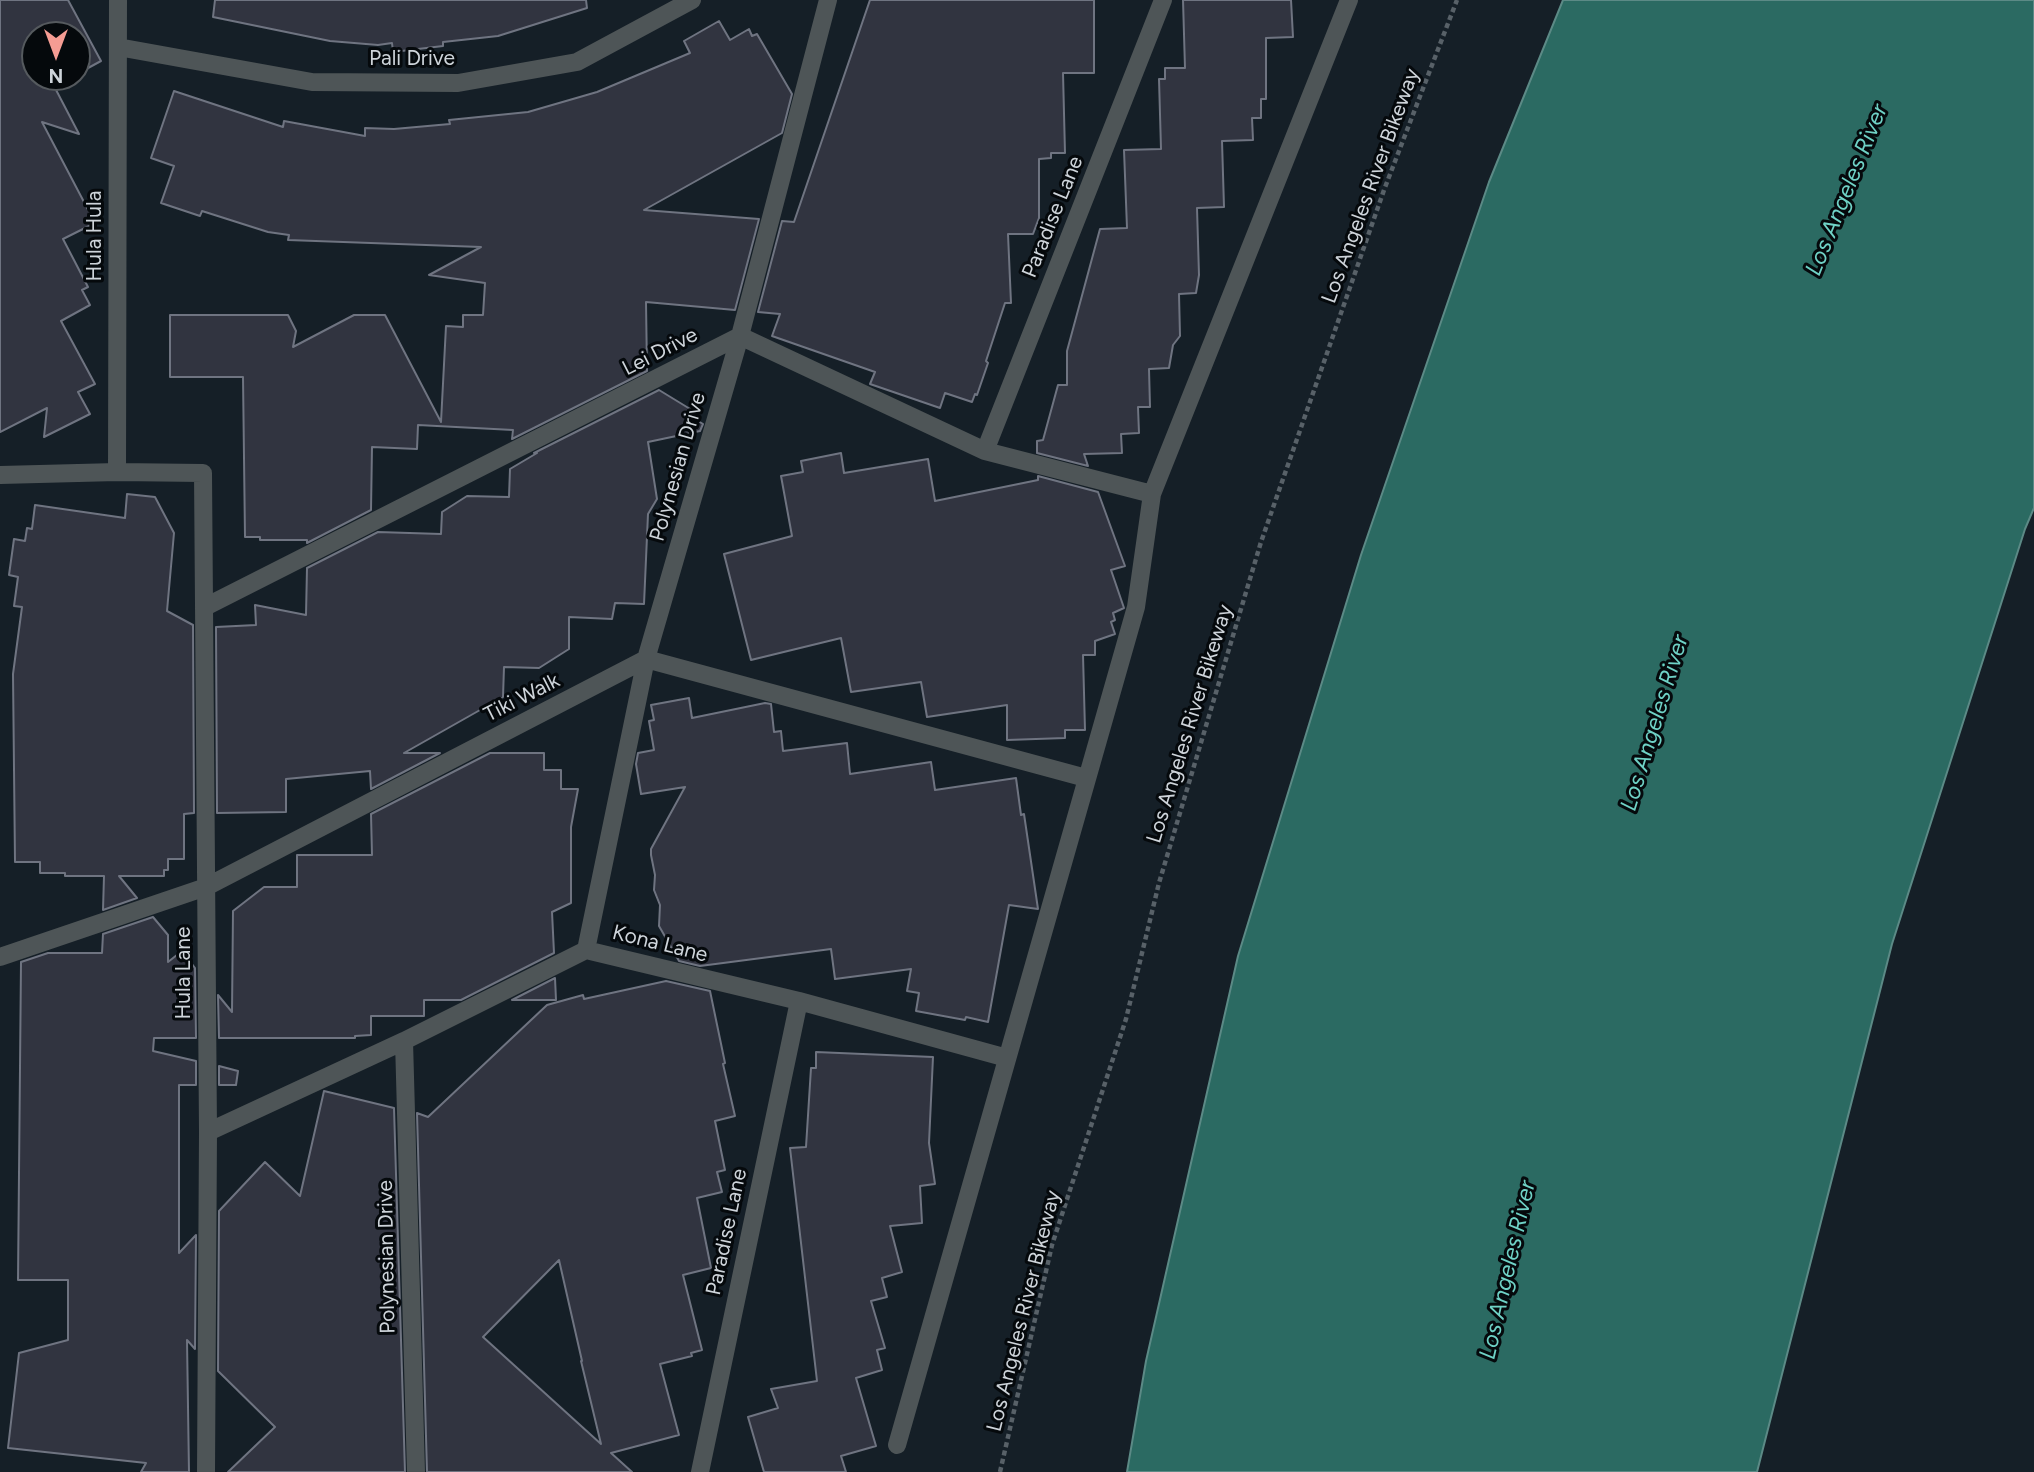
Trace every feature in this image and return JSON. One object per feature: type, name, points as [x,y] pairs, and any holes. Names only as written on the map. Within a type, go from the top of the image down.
[{"type":"lane","name":"Hula Hula","points":[[117,472],[118,0]]},
{"type":"lane","name":"Pali Drive","points":[[118,47],[312,82],[458,83],[577,62],[692,0]]},
{"type":"lane","name":"Polynesian Drive","points":[[586,950],[646,659],[740,336],[828,0]]},
{"type":"lane","name":"Paradise Lane","points":[[985,451],[1164,0]]},
{"type":"lane","points":[[897,1445],[1136,607],[1152,494],[1349,0]]},
{"type":"lane","points":[[740,336],[985,451],[1152,494]]},
{"type":"lane","name":"Lei Drive","points":[[205,607],[740,336]]},
{"type":"lane","points":[[0,475],[117,472]]},
{"type":"lane","name":"Hula Lane","points":[[117,472],[203,473],[208,1132],[206,1472]]},
{"type":"lane","points":[[646,659],[1086,778]]},
{"type":"lane","name":"Tiki Walk","points":[[0,957],[206,887],[646,659]]},
{"type":"lane","name":"Kona Lane","points":[[208,1132],[404,1041],[586,950],[799,1001],[1007,1058]]},
{"type":"lane","name":"Paradise Lane","points":[[700,1472],[799,1001]]},
{"type":"lane","name":"Polynesian Drive","points":[[404,1041],[416,1472]]},
{"type":"path","name":"Los Angeles River Bikeway","points":[[1000,1472],[1052,1245],[1126,1018],[1159,883],[1261,542],[1384,190],[1457,0]]},
{"type":"water","name":"Los Angeles River","points":[[1563,0],[2034,0],[2034,508],[1892,944],[1757,1472],[1127,1472],[1146,1361],[1238,956],[1361,555],[1489,182]]},
{"type":"building","points":[[0,0],[68,0],[79,21],[21,21],[21,91],[57,91],[79,134],[42,122],[95,223],[63,239],[88,287],[82,290],[90,305],[61,321],[95,384],[78,392],[90,414],[44,437],[47,408],[0,432]]},
{"type":"building","points":[[215,0],[586,0],[587,8],[498,36],[443,42],[443,46],[393,52],[392,43],[378,45],[330,41],[213,17]]},
{"type":"building","points":[[870,0],[1094,0],[1094,73],[1063,73],[1065,153],[1051,153],[1051,158],[1039,159],[1039,218],[1033,234],[1008,234],[1011,303],[1005,303],[986,361],[988,363],[972,402],[945,393],[940,408],[870,384],[875,372],[772,336],[780,314],[758,312],[782,221],[794,222]]},
{"type":"building","points":[[1183,0],[1291,0],[1293,37],[1266,38],[1266,99],[1261,99],[1261,118],[1252,118],[1253,140],[1222,141],[1224,207],[1197,208],[1199,275],[1196,293],[1179,294],[1180,336],[1173,345],[1169,368],[1149,369],[1150,407],[1138,407],[1139,433],[1121,434],[1122,453],[1084,454],[1088,466],[1037,453],[1037,441],[1043,440],[1058,385],[1067,385],[1067,351],[1100,229],[1127,228],[1124,150],[1161,149],[1159,79],[1165,79],[1165,68],[1185,68]]},
{"type":"building","points":[[719,21],[730,40],[749,29],[752,36],[757,34],[792,94],[782,133],[644,210],[759,219],[735,310],[646,302],[647,371],[512,439],[513,430],[418,425],[417,449],[372,447],[371,510],[307,543],[307,540],[260,540],[260,537],[245,537],[243,377],[170,377],[170,315],[288,315],[296,331],[293,347],[354,315],[385,315],[441,422],[446,326],[463,327],[463,315],[483,315],[485,283],[429,275],[481,247],[288,240],[289,235],[268,232],[202,211],[200,216],[161,203],[174,166],[151,158],[174,91],[283,127],[284,121],[365,136],[365,128],[394,129],[450,124],[449,120],[528,112],[597,92],[690,53],[684,41]]},
{"type":"building","points":[[91,43],[101,61],[91,66]]},
{"type":"building","points":[[659,390],[695,412],[690,416],[703,424],[700,431],[648,442],[657,499],[648,514],[644,604],[615,603],[612,619],[569,617],[569,649],[539,668],[504,667],[503,697],[404,753],[440,753],[371,789],[370,771],[286,779],[286,812],[217,813],[216,627],[256,625],[255,605],[306,615],[307,568],[378,532],[441,534],[442,512],[467,496],[509,497],[510,469],[537,453],[534,453]]},
{"type":"building","points":[[841,453],[844,473],[928,459],[935,501],[1038,480],[1038,476],[1098,492],[1125,566],[1111,570],[1124,608],[1113,613],[1115,620],[1111,622],[1115,634],[1095,641],[1095,655],[1083,655],[1085,730],[1065,730],[1065,738],[1007,740],[1007,705],[927,717],[921,682],[851,692],[841,638],[751,660],[724,554],[792,536],[781,476],[803,472],[801,461]]},
{"type":"building","points":[[127,494],[155,497],[174,533],[167,611],[193,625],[194,813],[184,814],[184,859],[168,859],[168,870],[164,870],[164,876],[119,876],[137,898],[103,910],[104,876],[40,873],[40,862],[15,862],[13,674],[22,607],[14,606],[18,577],[9,575],[14,539],[25,541],[27,528],[32,529],[35,505],[125,518]]},
{"type":"building","points":[[689,698],[692,718],[771,704],[774,732],[781,731],[783,751],[847,743],[850,774],[931,762],[935,790],[1016,778],[1038,909],[1009,905],[988,1022],[916,1011],[919,993],[907,991],[911,969],[835,979],[831,949],[700,966],[679,961],[659,926],[660,905],[654,890],[651,849],[685,787],[641,794],[636,764],[638,753],[654,750],[649,721],[654,720],[651,705]]},
{"type":"building","points":[[490,753],[544,753],[544,770],[561,770],[561,789],[578,789],[571,827],[571,903],[552,912],[554,953],[461,1000],[424,1000],[424,1016],[371,1016],[371,1035],[355,1038],[219,1038],[218,995],[232,1012],[233,911],[264,887],[297,887],[297,855],[372,855],[371,814]]},
{"type":"building","points":[[153,917],[168,935],[168,962],[182,951],[195,968],[196,1038],[154,1038],[153,1051],[196,1061],[196,1085],[179,1085],[179,1253],[196,1235],[195,1349],[187,1340],[189,1472],[141,1472],[146,1463],[8,1448],[19,1353],[68,1340],[68,1280],[18,1280],[21,962],[48,953],[102,953],[103,934]]},
{"type":"building","points":[[555,978],[556,1000],[512,1000]]},
{"type":"building","points":[[666,981],[710,991],[735,1116],[715,1121],[725,1170],[717,1172],[722,1192],[697,1198],[711,1268],[683,1275],[702,1350],[691,1353],[692,1356],[660,1364],[679,1435],[611,1453],[632,1472],[427,1472],[417,1113],[428,1117],[547,1005],[583,995],[584,999]],"holes":[[[559,1260],[601,1444],[483,1337]]]},
{"type":"building","points":[[816,1052],[933,1057],[929,1143],[935,1184],[920,1186],[922,1223],[890,1226],[902,1272],[882,1278],[887,1297],[871,1301],[885,1348],[877,1350],[882,1370],[856,1378],[876,1446],[841,1456],[846,1472],[764,1472],[748,1417],[778,1408],[771,1389],[817,1381],[790,1148],[806,1147],[811,1068],[816,1068]]},
{"type":"building","points":[[219,1066],[238,1071],[236,1085],[219,1085]]},
{"type":"building","points":[[324,1091],[394,1108],[405,1472],[228,1472],[275,1427],[218,1371],[219,1211],[265,1162],[300,1196]]}]
